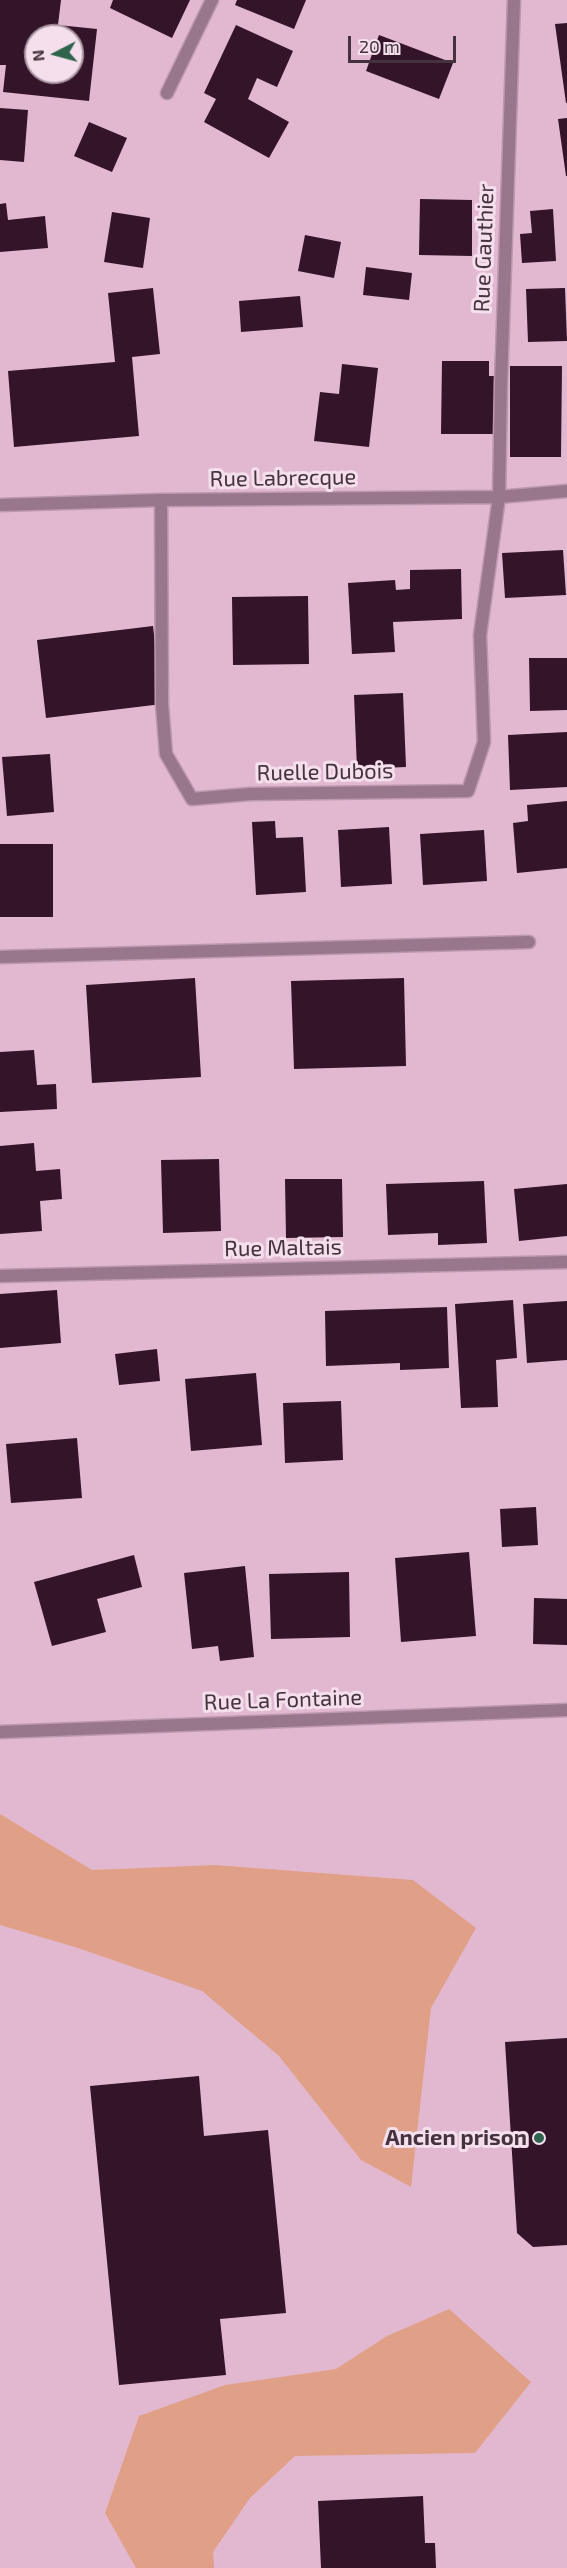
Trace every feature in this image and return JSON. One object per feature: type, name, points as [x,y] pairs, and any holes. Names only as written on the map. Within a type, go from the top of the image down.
[{"type":"street","points":[[166,93],[212,0]]},
{"type":"street","name":"Rue Gauthier","points":[[499,497],[501,371],[514,0]]},
{"type":"street","name":"Rue Labrecque","points":[[0,505],[161,500],[499,497],[567,491]]},
{"type":"street","name":"Ruelle Dubois","points":[[161,500],[162,704],[166,754],[192,799],[250,794],[468,791],[484,742],[480,635],[499,497]]},
{"type":"street","points":[[0,957],[529,942]]},
{"type":"street","name":"Rue Maltais","points":[[0,1276],[567,1262]]},
{"type":"street","name":"Rue La Fontaine","points":[[0,1732],[567,1710]]},
{"type":"shaded area","points":[[0,1814],[92,1870],[215,1865],[413,1880],[476,1928],[431,2008],[411,2187],[361,2160],[279,2056],[202,1991],[78,1948],[0,1925]]},
{"type":"shaded area","points":[[449,2309],[531,2382],[475,2453],[295,2456],[250,2498],[213,2552],[214,2568],[136,2568],[105,2513],[139,2416],[225,2385],[336,2369],[387,2336]]},
{"type":"building","points":[[0,0],[61,0],[58,24],[24,24],[24,84],[84,84],[84,28],[97,29],[89,101],[3,92],[6,65],[0,65]]},
{"type":"building","points":[[113,0],[190,0],[172,38],[110,8]]},
{"type":"building","points":[[237,0],[306,0],[294,29],[235,5]]},
{"type":"building","points":[[567,23],[567,103],[566,103],[555,24]]},
{"type":"building","points":[[236,25],[293,51],[277,87],[257,78],[248,99],[289,122],[269,158],[204,122],[216,99],[204,93]]},
{"type":"building","points":[[379,35],[453,63],[439,99],[366,71]]},
{"type":"building","points":[[0,108],[28,110],[24,162],[0,160]]},
{"type":"building","points":[[567,118],[567,176],[566,176],[558,119]]},
{"type":"building","points":[[89,122],[127,138],[112,172],[74,156]]},
{"type":"building","points":[[420,199],[472,200],[472,256],[419,255]]},
{"type":"building","points":[[6,203],[8,220],[45,216],[48,248],[0,252],[0,204]]},
{"type":"building","points":[[553,209],[556,261],[522,263],[520,234],[532,233],[530,211]]},
{"type":"building","points":[[112,212],[150,218],[143,268],[104,262]]},
{"type":"building","points":[[305,235],[341,242],[334,278],[298,271]]},
{"type":"building","points":[[366,267],[412,273],[409,300],[363,295]]},
{"type":"building","points":[[153,288],[160,354],[132,357],[139,436],[14,447],[8,371],[115,362],[108,293]]},
{"type":"building","points":[[565,288],[567,341],[528,342],[526,289]]},
{"type":"building","points":[[300,296],[303,327],[241,332],[239,301]]},
{"type":"building","points":[[442,361],[489,361],[489,376],[498,376],[498,434],[441,434]]},
{"type":"building","points":[[342,364],[378,368],[369,447],[314,441],[320,392],[339,394]]},
{"type":"building","points":[[510,366],[562,366],[561,457],[510,457]]},
{"type":"building","points":[[563,550],[566,595],[505,598],[502,553]]},
{"type":"building","points":[[461,569],[462,619],[393,622],[395,652],[352,654],[348,583],[395,580],[396,590],[410,589],[410,570]]},
{"type":"building","points":[[308,596],[309,664],[233,665],[232,597]]},
{"type":"building","points":[[153,626],[162,704],[46,718],[37,640]]},
{"type":"building","points":[[529,658],[567,658],[567,710],[530,711]]},
{"type":"building","points":[[403,693],[406,767],[357,769],[354,695]]},
{"type":"building","points":[[567,732],[567,787],[510,790],[508,735]]},
{"type":"building","points":[[50,754],[54,812],[7,816],[2,757]]},
{"type":"building","points":[[567,801],[567,868],[517,873],[513,823],[528,821],[527,805]]},
{"type":"building","points":[[275,821],[276,838],[303,837],[306,892],[256,895],[252,822]]},
{"type":"building","points":[[389,827],[392,884],[341,887],[338,830]]},
{"type":"building","points":[[484,830],[487,881],[423,885],[420,834]]},
{"type":"building","points":[[0,844],[53,844],[53,917],[0,917]]},
{"type":"building","points":[[195,978],[201,1077],[92,1083],[86,985]]},
{"type":"building","points":[[404,978],[406,1066],[294,1069],[291,981]]},
{"type":"building","points":[[34,1050],[37,1085],[56,1084],[57,1109],[0,1112],[0,1052]]},
{"type":"building","points":[[34,1143],[36,1171],[60,1169],[62,1199],[40,1201],[42,1231],[0,1234],[0,1146]]},
{"type":"building","points":[[219,1159],[221,1231],[163,1233],[161,1160]]},
{"type":"building","points":[[285,1179],[342,1179],[343,1237],[286,1238]]},
{"type":"building","points":[[484,1181],[487,1243],[438,1245],[438,1233],[388,1235],[386,1184]]},
{"type":"building","points":[[567,1184],[567,1236],[519,1241],[514,1189]]},
{"type":"building","points":[[57,1290],[61,1343],[0,1348],[0,1294]]},
{"type":"building","points":[[513,1300],[517,1358],[496,1360],[498,1407],[461,1408],[455,1304]]},
{"type":"building","points":[[567,1301],[567,1360],[527,1363],[523,1304]]},
{"type":"building","points":[[447,1307],[449,1368],[400,1370],[400,1363],[326,1366],[325,1311]]},
{"type":"building","points":[[157,1349],[160,1381],[119,1385],[115,1354]]},
{"type":"building","points":[[256,1373],[262,1445],[191,1451],[185,1379]]},
{"type":"building","points":[[341,1401],[343,1460],[285,1463],[283,1403]]},
{"type":"building","points":[[77,1438],[82,1498],[11,1503],[6,1444]]},
{"type":"building","points":[[536,1507],[538,1545],[502,1547],[500,1509]]},
{"type":"building","points":[[469,1552],[476,1636],[401,1642],[395,1558]]},
{"type":"building","points":[[134,1555],[142,1587],[97,1599],[106,1632],[52,1646],[34,1582]]},
{"type":"building","points":[[245,1566],[254,1657],[220,1661],[218,1646],[192,1649],[184,1573]]},
{"type":"building","points":[[349,1572],[350,1637],[271,1639],[269,1574]]},
{"type":"building","points":[[534,1598],[567,1599],[567,1645],[533,1644]]},
{"type":"building","name":"Ancien prison","points":[[567,2038],[567,2245],[533,2247],[517,2233],[505,2042]]},
{"type":"building","points":[[199,2076],[204,2136],[268,2130],[286,2313],[220,2319],[226,2375],[119,2385],[90,2086]]},
{"type":"building","points":[[423,2496],[425,2543],[435,2543],[436,2568],[321,2568],[318,2501]]},
{"type":"place","name":"Ancien prison","points":[[539,2138]]}]
